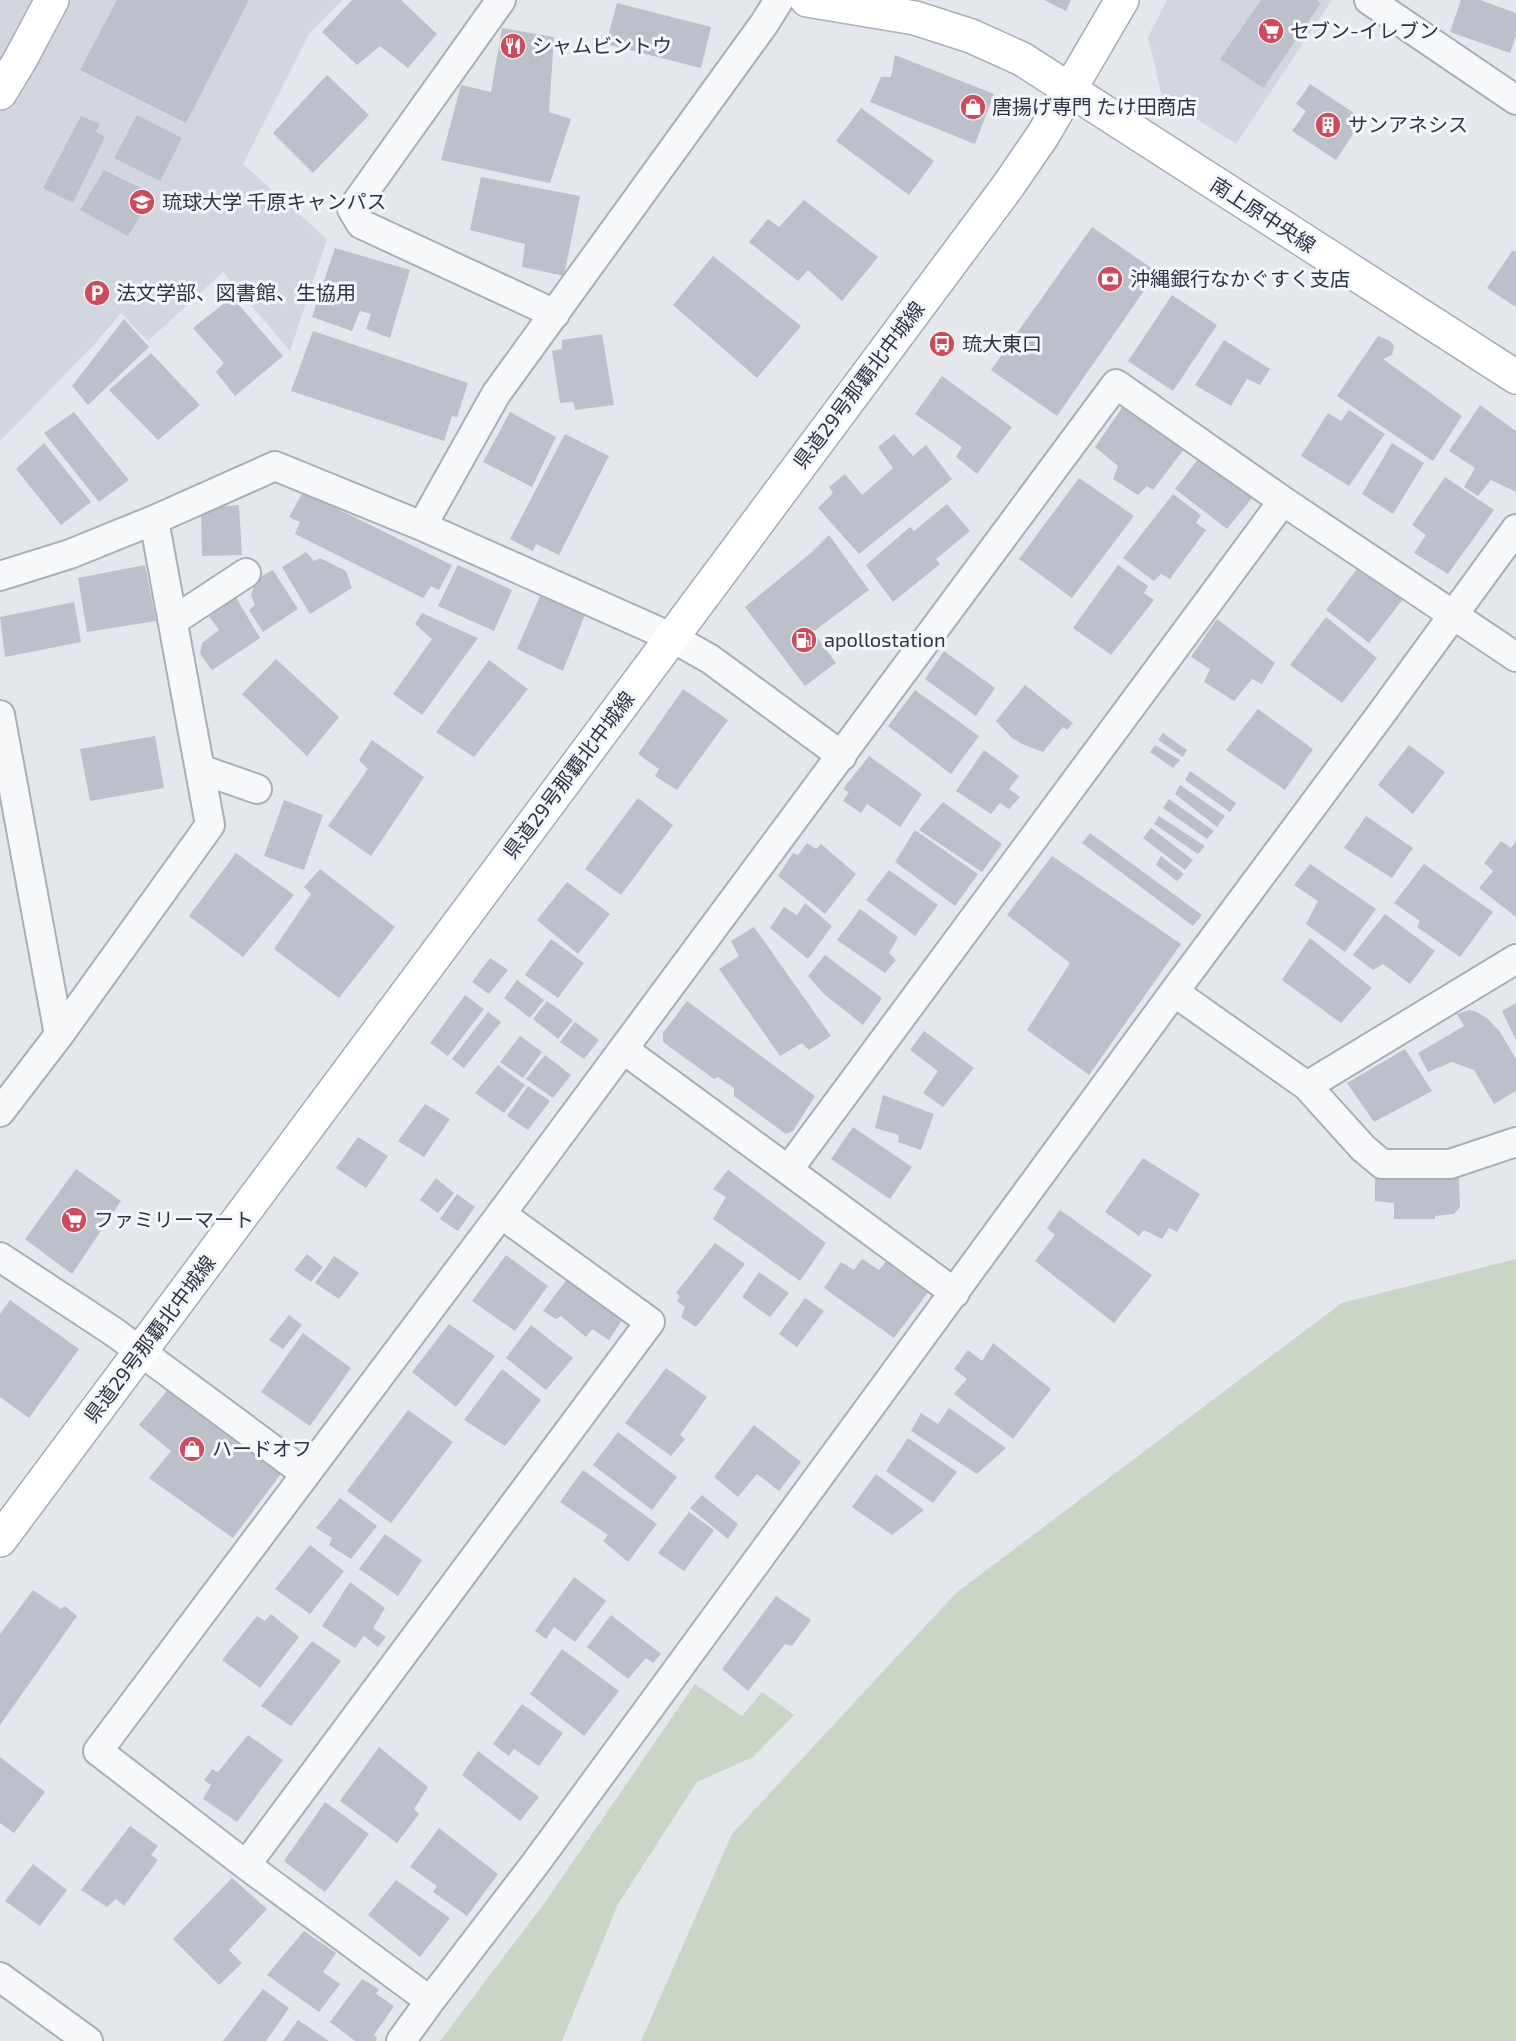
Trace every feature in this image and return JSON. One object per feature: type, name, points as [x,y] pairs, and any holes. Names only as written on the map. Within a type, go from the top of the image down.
[{"type":"main road","points":[[0,93],[52,0]]},
{"type":"main road","name":"南上原中央線","points":[[807,0],[887,12],[941,25],[1022,59],[1516,377]]},
{"type":"main road","name":"県道29号那覇北中城線","points":[[0,1540],[1008,186],[1043,135],[1122,0]]},
{"type":"street","points":[[501,0],[352,209],[361,224],[555,315]]},
{"type":"street","points":[[423,526],[496,394],[555,315],[779,0]]},
{"type":"street","points":[[1369,0],[1516,100]]},
{"type":"street","points":[[430,2001],[246,1865],[98,1751],[501,1215],[1116,384],[1283,501],[1516,657]]},
{"type":"street","points":[[0,576],[70,554],[154,520],[275,466],[423,526],[671,637],[710,659],[842,756]]},
{"type":"street","points":[[788,1170],[1283,501]]},
{"type":"street","points":[[0,1112],[59,1035],[210,825],[154,520]]},
{"type":"street","points":[[401,2041],[535,1864],[1516,529]]},
{"type":"street","points":[[173,621],[246,573]]},
{"type":"street","points":[[0,715],[59,1035]]},
{"type":"street","points":[[200,769],[257,789]]},
{"type":"street","points":[[1307,1086],[1516,959]]},
{"type":"street","points":[[1174,992],[1307,1086],[1363,1148],[1382,1164],[1450,1164],[1516,1142]]},
{"type":"street","points":[[623,1049],[955,1293]]},
{"type":"street","points":[[246,1865],[650,1322],[501,1215]]},
{"type":"street","points":[[0,1257],[141,1352],[306,1474]]},
{"type":"street","points":[[0,1977],[87,2041]]},
{"type":"shaded area","name":"琉球大学 千原キャンパス","points":[[0,0],[342,0],[309,34],[243,164],[327,239],[290,351],[223,272],[148,341],[121,313],[93,346],[0,441]]},
{"type":"shaded area","points":[[1167,0],[1332,0],[1236,144],[1162,97],[1148,37]]},
{"type":"green space","points":[[1516,1259],[1516,2041],[641,2041],[732,1834],[956,1593],[1342,1303]]},
{"type":"green space","points":[[695,1684],[742,1716],[762,1692],[794,1715],[753,1757],[697,1782],[618,1904],[562,2041],[440,2041],[546,1901]]},
{"type":"building","points":[[117,0],[249,0],[186,123],[80,70]]},
{"type":"building","points":[[352,0],[401,0],[437,34],[408,68],[380,46],[357,65],[322,32]]},
{"type":"building","points":[[1044,0],[1071,0],[1066,11]]},
{"type":"building","name":"セブン-イレブン","points":[[1261,0],[1316,0],[1321,3],[1263,88],[1220,59]]},
{"type":"building","points":[[1461,0],[1480,0],[1516,13],[1516,36],[1510,53],[1450,32]]},
{"type":"building","points":[[617,3],[711,27],[701,68],[606,44]]},
{"type":"building","points":[[502,28],[554,37],[549,112],[571,119],[550,183],[441,160],[461,85],[491,92]]},
{"type":"building","points":[[895,55],[994,94],[975,144],[870,102],[881,77],[891,77]]},
{"type":"building","points":[[327,75],[369,115],[313,173],[273,133]]},
{"type":"building","name":"サンアネシス","points":[[1310,84],[1363,119],[1336,160],[1292,131],[1306,111],[1296,104]]},
{"type":"building","points":[[861,108],[934,161],[909,195],[836,141]]},
{"type":"building","points":[[137,115],[182,138],[160,181],[114,158]]},
{"type":"building","points":[[81,116],[100,124],[96,132],[105,137],[73,203],[43,188]]},
{"type":"building","points":[[104,170],[153,194],[128,236],[80,210]]},
{"type":"building","points":[[481,177],[580,196],[564,276],[522,267],[525,244],[470,230]]},
{"type":"building","points":[[804,200],[878,257],[842,301],[808,270],[798,281],[749,242],[768,219],[779,227]]},
{"type":"building","points":[[1092,227],[1157,272],[1057,416],[991,370]]},
{"type":"building","points":[[335,248],[410,270],[390,338],[366,329],[371,314],[360,311],[352,331],[312,317]]},
{"type":"building","points":[[1513,250],[1516,252],[1516,307],[1487,288]]},
{"type":"building","points":[[713,256],[801,326],[757,378],[673,305]]},
{"type":"building","points":[[1172,295],[1217,325],[1173,391],[1128,361]]},
{"type":"building","points":[[232,297],[283,356],[235,396],[216,372],[224,363],[193,328]]},
{"type":"building","points":[[124,319],[149,347],[88,405],[72,386]]},
{"type":"building","points":[[313,331],[468,383],[457,417],[452,416],[444,441],[291,391]]},
{"type":"building","points":[[602,334],[614,405],[575,410],[573,402],[560,403],[552,351],[562,349],[562,340]]},
{"type":"building","points":[[1378,336],[1390,341],[1394,346],[1392,355],[1383,359],[1462,416],[1433,461],[1337,396]]},
{"type":"building","points":[[1224,340],[1270,369],[1260,385],[1247,379],[1231,406],[1195,385]]},
{"type":"building","points":[[151,353],[200,405],[158,440],[109,390]]},
{"type":"building","points":[[942,376],[1012,427],[977,474],[956,457],[962,447],[915,414]]},
{"type":"building","points":[[1124,405],[1184,449],[1153,490],[1147,486],[1138,495],[1113,479],[1118,466],[1095,447]]},
{"type":"building","points":[[1480,405],[1516,431],[1516,492],[1491,480],[1478,496],[1464,487],[1475,468],[1449,451]]},
{"type":"building","points":[[1349,410],[1385,434],[1349,486],[1301,456],[1328,413],[1341,421]]},
{"type":"building","points":[[74,412],[129,480],[99,502],[44,433]]},
{"type":"building","points":[[510,412],[556,437],[532,487],[483,462]]},
{"type":"building","points":[[565,434],[609,456],[559,555],[536,544],[533,551],[510,539]]},
{"type":"building","points":[[894,434],[913,456],[926,445],[952,479],[859,554],[818,508],[833,493],[829,487],[845,474],[862,495],[893,468],[878,447]]},
{"type":"building","points":[[44,443],[91,502],[61,525],[16,469]]},
{"type":"building","points":[[1392,443],[1424,463],[1393,514],[1362,494]]},
{"type":"building","points":[[1199,458],[1252,498],[1227,529],[1175,489]]},
{"type":"building","points":[[1445,477],[1494,510],[1448,574],[1414,553],[1426,535],[1412,525]]},
{"type":"building","points":[[1079,478],[1134,516],[1072,598],[1019,559]]},
{"type":"building","points":[[303,492],[452,565],[439,590],[431,586],[423,598],[295,534],[300,522],[289,517]]},
{"type":"building","points":[[1173,494],[1201,515],[1196,523],[1206,530],[1170,579],[1161,574],[1154,581],[1123,558]]},
{"type":"building","points":[[947,504],[970,531],[936,559],[940,564],[893,602],[866,565],[910,527],[914,531]]},
{"type":"building","points":[[239,505],[242,555],[202,556],[201,508]]},
{"type":"building","points":[[829,535],[869,590],[813,632],[836,663],[805,686],[745,607],[812,552]]},
{"type":"building","points":[[306,552],[314,561],[320,558],[346,571],[352,588],[310,614],[282,567]]},
{"type":"building","points":[[145,565],[156,621],[87,632],[78,578]]},
{"type":"building","points":[[458,565],[512,590],[494,631],[438,606]]},
{"type":"building","points":[[1118,565],[1148,586],[1144,593],[1154,600],[1111,655],[1073,628]]},
{"type":"building","points":[[1359,566],[1403,599],[1369,643],[1326,610]]},
{"type":"building","points":[[273,570],[298,609],[263,632],[249,610],[255,605],[251,595],[254,586],[259,583],[258,578]]},
{"type":"building","points":[[543,589],[588,607],[563,671],[517,649]]},
{"type":"building","points":[[234,594],[260,638],[212,670],[200,654],[202,643],[219,630],[205,611]]},
{"type":"building","points":[[74,602],[81,642],[5,657],[0,617]]},
{"type":"building","points":[[422,613],[478,638],[422,715],[393,694],[432,639],[415,624]]},
{"type":"building","points":[[1326,617],[1377,658],[1342,703],[1290,665]]},
{"type":"building","points":[[1217,619],[1275,663],[1262,684],[1252,679],[1234,701],[1204,682],[1210,669],[1191,657]]},
{"type":"building","points":[[944,651],[995,688],[976,716],[925,679]]},
{"type":"building","points":[[276,659],[339,717],[307,756],[242,694]]},
{"type":"building","points":[[489,660],[528,689],[474,757],[436,732]]},
{"type":"building","points":[[1025,685],[1073,723],[1067,730],[1063,727],[1043,752],[1012,738],[996,721]]},
{"type":"building","points":[[683,689],[728,720],[677,790],[655,776],[659,769],[638,754]]},
{"type":"building","points":[[915,690],[979,736],[951,774],[888,726]]},
{"type":"building","points":[[1258,709],[1313,749],[1285,790],[1226,750]]},
{"type":"building","points":[[1163,733],[1187,750],[1183,757],[1158,740]]},
{"type":"building","points":[[155,736],[164,788],[90,801],[80,749]]},
{"type":"building","points":[[372,740],[424,777],[371,856],[328,826],[368,769],[359,760]]},
{"type":"building","points":[[1155,745],[1180,760],[1173,768],[1150,752]]},
{"type":"building","points":[[1409,745],[1445,772],[1413,814],[1378,785]]},
{"type":"building","points":[[984,750],[1019,776],[1009,789],[1020,797],[1009,809],[1000,803],[991,814],[956,791]]},
{"type":"building","points":[[869,756],[922,794],[900,827],[867,804],[861,813],[843,801],[849,792],[843,789]]},
{"type":"building","points":[[1190,771],[1236,803],[1230,812],[1185,780]]},
{"type":"building","points":[[1180,785],[1225,816],[1217,827],[1175,794]]},
{"type":"building","points":[[638,798],[673,825],[621,895],[585,869]]},
{"type":"building","points":[[1169,799],[1214,831],[1207,839],[1163,808]]},
{"type":"building","points":[[284,800],[323,815],[304,870],[264,856]]},
{"type":"building","points":[[943,802],[1002,844],[982,872],[919,830]]},
{"type":"building","points":[[1159,816],[1205,846],[1198,854],[1154,824]]},
{"type":"building","points":[[1366,816],[1413,848],[1392,878],[1344,848]]},
{"type":"building","points":[[1151,828],[1193,860],[1185,870],[1143,838]]},
{"type":"building","points":[[915,830],[978,874],[955,906],[895,862]]},
{"type":"building","points":[[1090,833],[1202,915],[1193,926],[1082,843]]},
{"type":"building","points":[[1501,841],[1511,848],[1516,841],[1516,917],[1479,888],[1493,871],[1484,863]]},
{"type":"building","points":[[807,843],[816,849],[821,844],[856,874],[825,914],[778,876],[793,853],[798,855]]},
{"type":"building","points":[[236,853],[294,895],[243,957],[189,916]]},
{"type":"building","points":[[1052,856],[1181,944],[1089,1075],[1027,1030],[1070,963],[1007,915]]},
{"type":"building","points":[[1161,856],[1184,874],[1177,881],[1156,865]]},
{"type":"building","points":[[1310,864],[1376,909],[1345,952],[1306,924],[1318,901],[1294,885]]},
{"type":"building","points":[[1424,864],[1493,912],[1460,957],[1417,927],[1420,921],[1394,903]]},
{"type":"building","points":[[320,869],[395,927],[339,998],[274,949],[311,894],[304,887]]},
{"type":"building","points":[[889,870],[938,905],[915,936],[866,900]]},
{"type":"building","points":[[567,882],[610,914],[578,954],[537,920]]},
{"type":"building","points":[[805,903],[832,926],[808,959],[770,928],[784,907],[797,915]]},
{"type":"building","points":[[860,909],[898,937],[889,953],[896,960],[885,973],[837,940]]},
{"type":"building","points":[[1385,914],[1435,951],[1410,984],[1383,964],[1373,970],[1353,955]]},
{"type":"building","points":[[754,927],[831,1036],[809,1050],[802,1043],[780,1056],[719,969],[739,956],[731,941]]},
{"type":"building","points":[[1310,938],[1372,988],[1341,1023],[1282,980]]},
{"type":"building","points":[[551,939],[584,963],[558,998],[525,975]]},
{"type":"building","points":[[825,955],[882,998],[863,1025],[824,994],[808,976]]},
{"type":"building","points":[[490,958],[508,970],[489,994],[472,982]]},
{"type":"building","points":[[517,980],[544,1000],[530,1018],[504,998]]},
{"type":"building","points":[[465,995],[484,1009],[448,1056],[430,1043]]},
{"type":"building","points":[[547,1001],[573,1020],[558,1039],[533,1019]]},
{"type":"building","points":[[687,1001],[815,1096],[793,1131],[786,1134],[734,1096],[734,1088],[718,1077],[714,1079],[663,1042],[663,1033]]},
{"type":"building","points":[[1516,1003],[1516,1040],[1502,1011]]},
{"type":"building","points":[[1469,1010],[1488,1019],[1500,1032],[1516,1059],[1516,1091],[1494,1104],[1474,1070],[1452,1062],[1428,1072],[1418,1053],[1464,1026],[1457,1014]]},
{"type":"building","points":[[488,1012],[501,1022],[464,1068],[452,1059]]},
{"type":"building","points":[[575,1022],[599,1040],[584,1059],[560,1042]]},
{"type":"building","points":[[924,1031],[974,1068],[943,1107],[923,1093],[938,1071],[910,1050]]},
{"type":"building","points":[[520,1036],[542,1052],[523,1078],[500,1062]]},
{"type":"building","points":[[1405,1049],[1432,1091],[1374,1122],[1347,1083]]},
{"type":"building","points":[[545,1055],[571,1075],[553,1098],[526,1079]]},
{"type":"building","points":[[498,1065],[525,1085],[504,1113],[475,1093]]},
{"type":"building","points":[[528,1086],[550,1101],[528,1130],[507,1116]]},
{"type":"building","points":[[883,1095],[934,1114],[921,1150],[898,1142],[899,1135],[875,1128]]},
{"type":"building","points":[[425,1104],[450,1119],[424,1157],[398,1141]]},
{"type":"building","points":[[853,1127],[912,1167],[890,1199],[831,1159]]},
{"type":"building","points":[[358,1137],[388,1156],[366,1188],[336,1168]]},
{"type":"building","points":[[1143,1158],[1200,1194],[1177,1232],[1169,1228],[1162,1239],[1144,1230],[1139,1236],[1105,1212]]},
{"type":"building","name":"ファミリーマート","points":[[76,1169],[121,1201],[72,1274],[25,1239]]},
{"type":"building","points":[[728,1170],[826,1243],[800,1281],[713,1219],[726,1197],[713,1189]]},
{"type":"building","points":[[1375,1177],[1459,1177],[1460,1207],[1454,1214],[1435,1216],[1435,1219],[1394,1219],[1394,1203],[1375,1201]]},
{"type":"building","points":[[436,1178],[454,1193],[438,1213],[420,1200]]},
{"type":"building","points":[[457,1194],[475,1207],[458,1231],[440,1219]]},
{"type":"building","points":[[1060,1210],[1152,1275],[1114,1323],[1035,1261],[1055,1235],[1047,1228]]},
{"type":"building","points":[[715,1243],[745,1264],[696,1327],[681,1317],[685,1307],[677,1301],[680,1296],[676,1293]]},
{"type":"building","points":[[307,1254],[323,1267],[311,1282],[294,1270]]},
{"type":"building","points":[[506,1255],[548,1286],[515,1331],[472,1301]]},
{"type":"building","points":[[891,1255],[932,1287],[894,1338],[824,1288],[841,1262],[854,1270],[862,1259],[879,1270]]},
{"type":"building","points":[[334,1256],[359,1273],[339,1299],[315,1283]]},
{"type":"building","points":[[759,1272],[789,1293],[770,1317],[742,1297]]},
{"type":"building","points":[[571,1274],[626,1314],[609,1340],[592,1329],[586,1337],[561,1316],[556,1319],[543,1311]]},
{"type":"building","points":[[805,1298],[824,1311],[797,1347],[779,1334]]},
{"type":"building","points":[[10,1300],[79,1349],[29,1418],[0,1397],[0,1314]]},
{"type":"building","points":[[289,1315],[302,1325],[283,1349],[269,1340]]},
{"type":"building","points":[[449,1324],[495,1356],[456,1407],[412,1372]]},
{"type":"building","points":[[531,1325],[573,1358],[546,1390],[506,1358]]},
{"type":"building","points":[[303,1333],[351,1368],[310,1426],[261,1392]]},
{"type":"building","points":[[993,1343],[1051,1389],[1013,1439],[954,1394],[967,1379],[954,1369],[968,1350],[982,1361]]},
{"type":"building","points":[[666,1368],[707,1397],[680,1435],[685,1439],[671,1456],[625,1423]]},
{"type":"building","points":[[502,1369],[541,1400],[505,1446],[464,1420]]},
{"type":"building","points":[[170,1387],[283,1471],[233,1538],[149,1478],[171,1451],[139,1425]]},
{"type":"building","points":[[949,1408],[1006,1448],[977,1474],[911,1431],[921,1413],[938,1424]]},
{"type":"building","points":[[408,1410],[453,1442],[391,1523],[347,1491]]},
{"type":"building","points":[[754,1425],[801,1462],[779,1491],[757,1474],[738,1497],[714,1477]]},
{"type":"building","points":[[618,1432],[677,1477],[652,1510],[593,1465]]},
{"type":"building","points":[[908,1438],[957,1472],[933,1503],[886,1471]]},
{"type":"building","points":[[583,1470],[657,1524],[628,1562],[603,1541],[608,1535],[560,1502]]},
{"type":"building","points":[[876,1474],[924,1510],[892,1535],[852,1507]]},
{"type":"building","points":[[702,1495],[738,1524],[728,1539],[690,1508]]},
{"type":"building","points":[[340,1498],[377,1526],[351,1559],[329,1545],[332,1538],[316,1528]]},
{"type":"building","points":[[689,1512],[714,1530],[684,1571],[658,1553]]},
{"type":"building","points":[[385,1534],[422,1560],[398,1596],[359,1569]]},
{"type":"building","points":[[310,1545],[344,1571],[310,1614],[275,1589]]},
{"type":"building","points":[[574,1577],[606,1601],[575,1642],[554,1627],[546,1639],[535,1631]]},
{"type":"building","points":[[350,1582],[385,1608],[373,1628],[386,1637],[378,1647],[364,1636],[355,1648],[322,1626]]},
{"type":"building","points":[[33,1590],[61,1609],[65,1606],[77,1616],[0,1725],[0,1634]]},
{"type":"building","points":[[776,1596],[811,1620],[792,1646],[785,1644],[748,1691],[722,1669]]},
{"type":"building","points":[[271,1614],[299,1637],[260,1688],[222,1660],[257,1616],[265,1621]]},
{"type":"building","points":[[611,1615],[661,1654],[653,1663],[646,1658],[628,1679],[587,1647]]},
{"type":"building","points":[[312,1641],[341,1661],[291,1726],[261,1706]]},
{"type":"building","points":[[562,1649],[619,1691],[584,1736],[530,1694]]},
{"type":"building","points":[[522,1704],[563,1733],[539,1766],[514,1749],[509,1756],[493,1744]]},
{"type":"building","points":[[248,1735],[283,1760],[237,1822],[203,1799],[211,1785],[204,1780],[212,1769],[218,1772]]},
{"type":"building","points":[[379,1747],[428,1787],[414,1809],[419,1814],[397,1843],[340,1801]]},
{"type":"building","points":[[478,1751],[539,1797],[520,1821],[462,1775]]},
{"type":"building","points":[[0,1757],[45,1792],[14,1833],[0,1823]]},
{"type":"building","points":[[325,1802],[369,1834],[325,1892],[284,1861]]},
{"type":"building","points":[[130,1826],[158,1846],[151,1855],[158,1860],[124,1906],[116,1899],[107,1907],[81,1890]]},
{"type":"building","points":[[439,1828],[498,1874],[467,1916],[433,1892],[437,1886],[410,1867]]},
{"type":"building","points":[[33,1864],[67,1890],[40,1926],[5,1901]]},
{"type":"building","points":[[232,1878],[267,1909],[229,1950],[242,1963],[219,1985],[173,1939]]},
{"type":"building","points":[[396,1880],[450,1918],[420,1957],[368,1915]]},
{"type":"building","points":[[304,1931],[336,1953],[323,1972],[340,1984],[319,2012],[267,1975]]},
{"type":"building","points":[[362,1979],[379,1989],[376,1994],[394,2006],[374,2035],[377,2038],[376,2041],[355,2041],[330,2022]]},
{"type":"building","points":[[263,1989],[289,2008],[266,2041],[223,2041]]},
{"type":"building","points":[[298,2020],[329,2041],[283,2041]]},
{"type":"place","name":"セブン-イレブン","points":[[1271,31]]},
{"type":"place","name":"シャムビントウ","points":[[513,46]]},
{"type":"place","name":"唐揚げ専門 たけ田商店","points":[[973,107]]},
{"type":"place","name":"サンアネシス","points":[[1328,125]]},
{"type":"place","name":"琉球大学 千原キャンパス","points":[[142,202]]},
{"type":"place","name":"沖縄銀行なかぐすく支店","points":[[1110,279]]},
{"type":"place","name":"法文学部、図書館、生協用","points":[[97,293]]},
{"type":"place","name":"琉大東口","points":[[942,344]]},
{"type":"place","name":"apollostation","points":[[804,640]]},
{"type":"place","name":"ファミリーマート","points":[[74,1220]]},
{"type":"place","name":"ハードオフ","points":[[192,1449]]}]
